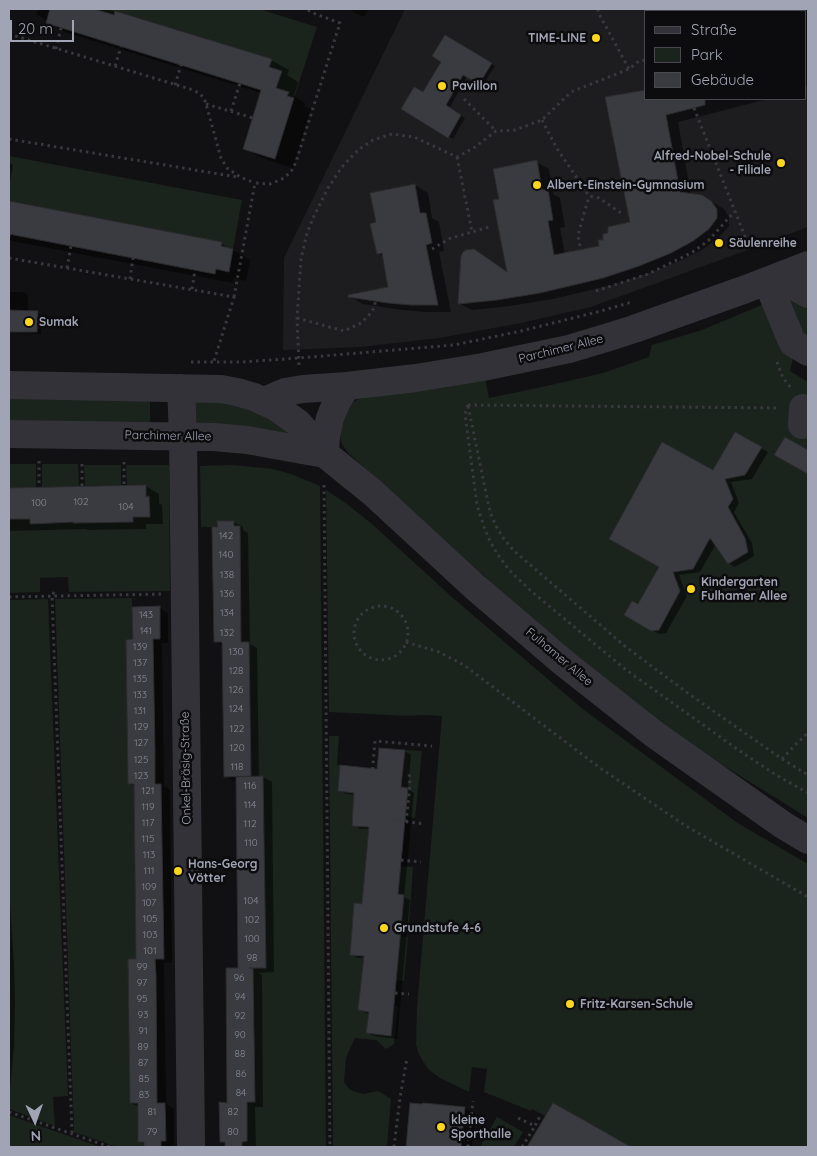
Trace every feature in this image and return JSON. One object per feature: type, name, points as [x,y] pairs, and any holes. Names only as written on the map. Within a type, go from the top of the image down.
[{"type":"street","name":"Parchimer Allee","points":[[264,401],[285,392],[416,378],[483,368],[569,349],[609,337],[808,265]]},
{"type":"street","points":[[773,279],[808,294]]},
{"type":"street","points":[[773,279],[793,343],[808,352]]},
{"type":"street","points":[[9,385],[184,375],[221,389],[264,401],[298,424],[325,454]]},
{"type":"street","name":"Onkel-Bräsig-Straße","points":[[184,375],[184,594],[191,1147]]},
{"type":"street","points":[[325,454],[330,418],[347,386]]},
{"type":"street","name":"Parchimer Allee","points":[[9,434],[183,436],[247,440],[325,454]]},
{"type":"street","name":"Fulhamer Allee","points":[[325,454],[372,492],[475,587],[594,687],[654,734],[783,826],[808,840]]},
{"type":"path","points":[[9,139],[240,177],[255,183],[270,184],[282,179],[290,172],[296,162],[340,23],[306,9]]},
{"type":"path","points":[[598,9],[629,69]]},
{"type":"path","points":[[56,48],[61,28]]},
{"type":"path","points":[[9,34],[199,93],[204,98],[221,158],[228,168],[240,177]]},
{"type":"path","points":[[115,66],[121,46]]},
{"type":"path","points":[[457,157],[496,131],[515,130],[542,120],[571,92],[629,69],[639,61],[644,60]]},
{"type":"path","points":[[176,85],[181,65]]},
{"type":"path","points":[[231,111],[240,83]]},
{"type":"path","points":[[464,99],[496,131]]},
{"type":"path","points":[[206,104],[253,118]]},
{"type":"path","points":[[694,108],[750,249]]},
{"type":"path","points":[[542,120],[556,147],[589,196],[599,198],[624,215]]},
{"type":"path","points":[[298,350],[297,318],[301,259],[307,233],[328,188],[342,167],[358,150],[372,140],[392,134],[414,137],[457,157]]},
{"type":"path","points":[[457,157],[472,232]]},
{"type":"path","points":[[214,362],[234,296],[255,183]]},
{"type":"path","points":[[580,246],[578,235],[589,196]]},
{"type":"path","points":[[596,291],[648,274],[690,253],[708,241],[735,211]]},
{"type":"path","points":[[432,249],[451,238],[489,227]]},
{"type":"path","points":[[68,268],[71,246]]},
{"type":"path","points":[[9,258],[234,296]]},
{"type":"path","points":[[130,279],[133,258]]},
{"type":"path","points":[[192,290],[195,270]]},
{"type":"path","points":[[184,375],[214,362],[299,358],[454,345],[521,331],[636,301]]},
{"type":"path","points":[[297,318],[344,331],[361,323],[371,313],[375,302]]},
{"type":"path","points":[[468,405],[803,416]]},
{"type":"path","points":[[468,405],[490,512],[496,526],[514,551],[626,647],[689,694],[808,775]]},
{"type":"path","points":[[468,405],[465,414],[477,505],[489,539],[509,570],[531,591],[640,680],[736,749],[808,793]]},
{"type":"path","points":[[39,461],[39,487]]},
{"type":"path","points":[[82,462],[82,486]]},
{"type":"path","points":[[124,462],[124,485]]},
{"type":"path","points":[[324,484],[330,1147]]},
{"type":"path","points":[[54,592],[52,596],[72,1134]]},
{"type":"path","points":[[9,597],[184,594]]},
{"type":"path","points":[[378,606],[387,607],[395,610],[402,616],[408,633],[406,642],[396,656],[379,660],[370,658],[362,654],[357,646],[354,638],[354,629],[362,613],[378,606]]},
{"type":"path","points":[[406,642],[439,652],[464,665],[600,768],[686,826],[808,897]]},
{"type":"path","points":[[782,759],[808,733]]},
{"type":"path","points":[[372,776],[375,742],[432,746]]},
{"type":"path","points":[[406,822],[410,785],[409,771]]},
{"type":"path","points":[[393,820],[425,824]]},
{"type":"path","points":[[401,860],[421,862]]},
{"type":"path","points":[[400,930],[415,932]]},
{"type":"path","points":[[395,993],[409,994]]},
{"type":"path","points":[[394,1147],[406,1058]]},
{"type":"path","points":[[468,1147],[473,1102]]},
{"type":"path","points":[[9,1112],[110,1147]]},
{"type":"path","points":[[522,1147],[542,1114]]},
{"type":"path","points":[[518,1118],[535,1126]]},
{"type":"shaded area","name":"Albert-Einstein-Gymnasium","points":[[405,9],[808,9],[808,227],[591,307],[521,323],[439,338],[360,347],[283,350],[284,258]]},
{"type":"green space","points":[[94,9],[259,9],[317,27],[294,98],[287,96],[288,91],[276,88],[281,71],[269,67],[271,59],[176,29],[151,26],[152,22],[116,11],[114,15]]},
{"type":"green space","points":[[9,156],[242,200],[233,249],[221,246],[222,242],[61,211],[37,211],[37,206],[9,201]]},
{"type":"green space","points":[[785,296],[808,309],[808,340],[806,341]]},
{"type":"green space","points":[[764,304],[794,354],[790,371],[808,382],[808,818],[671,733],[555,640],[348,453],[342,444],[339,428],[349,405],[365,397],[485,378],[489,398],[603,373],[649,357],[652,345],[702,330]]},
{"type":"green space","points":[[9,397],[150,400],[150,427],[9,426]]},
{"type":"green space","points":[[215,400],[255,409],[294,434],[196,428],[194,401]]},
{"type":"green space","points":[[9,464],[36,464],[36,487],[9,488]]},
{"type":"green space","points":[[42,464],[78,464],[79,486],[42,487]]},
{"type":"green space","points":[[84,465],[121,465],[121,485],[85,486]]},
{"type":"green space","points":[[126,465],[169,465],[170,591],[69,592],[68,577],[40,578],[40,592],[9,593],[9,519],[30,519],[30,524],[39,524],[48,523],[48,518],[73,518],[73,523],[90,523],[116,517],[116,523],[133,522],[133,517],[150,516],[149,497],[146,497],[146,485],[127,485]]},
{"type":"green space","points":[[233,465],[273,469],[320,486],[326,1147],[242,1147],[242,1142],[247,1141],[247,1102],[255,1102],[253,968],[266,968],[263,776],[251,776],[249,642],[241,642],[240,527],[234,526],[234,521],[218,521],[218,527],[201,527],[200,466]]},
{"type":"green space","name":"Fritz-Karsen-Schule","points":[[326,490],[372,524],[453,598],[584,710],[739,824],[808,864],[808,1147],[631,1147],[553,1103],[545,1116],[532,1109],[531,1111],[484,1092],[487,1069],[472,1067],[469,1092],[440,1078],[429,1070],[416,1045],[417,1007],[442,716],[329,712]]},
{"type":"green space","points":[[132,598],[133,639],[126,640],[128,784],[134,784],[136,959],[128,960],[130,1103],[138,1103],[138,1142],[144,1142],[144,1147],[117,1147],[74,1132],[55,599]]},
{"type":"green space","points":[[48,599],[68,1096],[53,1097],[55,1126],[9,1109],[9,600]]},
{"type":"green space","points":[[329,736],[339,736],[337,765],[340,765],[338,791],[365,794],[354,802],[352,825],[371,827],[367,845],[364,904],[354,903],[350,954],[366,956],[369,1012],[366,1033],[390,1036],[393,1006],[398,1006],[394,1044],[386,1049],[376,1040],[355,1038],[346,1058],[344,1082],[350,1090],[363,1094],[378,1091],[391,1099],[387,1147],[333,1147]]},
{"type":"green space","points":[[405,750],[422,751],[415,818],[405,817],[408,788],[402,787]]},
{"type":"green space","points":[[400,866],[413,867],[409,925],[401,925],[398,894]]},
{"type":"green space","points":[[400,936],[408,937],[404,981],[396,980]]},
{"type":"green space","points":[[9,1115],[40,1126],[101,1147],[9,1147]]},
{"type":"green space","points":[[497,1117],[523,1132],[514,1147],[480,1147]]},
{"type":"building","points":[[50,9],[94,9],[114,15],[115,11],[272,59],[269,67],[282,71],[276,88],[289,92],[287,96],[294,98],[275,159],[243,149],[261,90],[46,23]]},
{"type":"building","name":"Pavillon","points":[[445,35],[492,63],[479,84],[463,75],[446,105],[461,115],[448,138],[401,109],[414,87],[423,92],[441,62],[432,56]]},
{"type":"building","points":[[644,90],[644,100],[705,100],[705,105],[666,115],[680,192],[702,195],[711,201],[717,209],[717,218],[709,229],[693,241],[671,253],[603,278],[540,293],[458,304],[461,256],[466,250],[474,249],[507,272],[493,200],[499,199],[493,169],[537,160],[542,190],[548,189],[553,220],[548,221],[554,255],[599,246],[598,240],[603,240],[603,234],[608,233],[608,227],[630,222],[605,97]]},
{"type":"building","points":[[415,184],[420,213],[426,213],[432,243],[426,245],[438,305],[388,303],[348,297],[348,295],[388,287],[382,253],[377,254],[370,224],[376,222],[370,193]]},
{"type":"building","points":[[9,201],[222,242],[221,246],[233,249],[229,272],[216,269],[215,274],[9,234]]},
{"type":"building","points":[[9,310],[38,311],[37,332],[9,332]]},
{"type":"building","points":[[735,432],[762,447],[745,475],[725,479],[733,499],[728,507],[745,538],[748,552],[728,564],[710,538],[693,569],[673,572],[680,591],[659,630],[651,631],[624,615],[632,601],[638,604],[659,567],[609,539],[662,442],[713,470]]},
{"type":"building","points":[[785,437],[808,450],[808,474],[774,455]]},
{"type":"building","points":[[146,485],[146,497],[149,496],[150,517],[133,517],[133,522],[30,524],[30,519],[9,519],[9,488]]},
{"type":"building","points":[[217,521],[234,521],[234,526],[240,526],[241,642],[249,642],[251,776],[224,777],[222,642],[214,642],[212,527],[218,527]]},
{"type":"building","points":[[160,606],[160,639],[153,639],[155,784],[161,784],[164,959],[155,959],[157,1103],[165,1103],[166,1141],[161,1141],[161,1147],[144,1147],[144,1142],[138,1142],[138,1103],[130,1103],[128,959],[136,959],[134,784],[128,784],[126,640],[133,639],[132,607]]},
{"type":"building","points":[[379,748],[405,750],[401,787],[408,788],[398,894],[404,895],[391,1036],[366,1033],[369,1012],[358,1010],[364,956],[350,955],[354,903],[362,904],[369,827],[352,826],[354,793],[338,791],[340,765],[377,769]]},
{"type":"building","points":[[263,776],[266,968],[253,968],[255,1102],[247,1102],[247,1141],[242,1142],[242,1147],[225,1147],[225,1142],[220,1142],[219,1102],[227,1103],[226,968],[238,968],[236,777]]},
{"type":"building","name":"kleine Sporthalle","points":[[410,1103],[465,1107],[461,1147],[406,1147]]},
{"type":"building","points":[[553,1103],[580,1118],[631,1147],[527,1147]]},
{"type":"place","name":"TIME-LINE","points":[[596,38]]},
{"type":"place","name":"Pavillon","points":[[442,86]]},
{"type":"place","name":"Alfred-Nobel-Schule - Filiale","points":[[781,163]]},
{"type":"place","name":"Albert-Einstein-Gymnasium","points":[[537,185]]},
{"type":"place","name":"Säulenreihe","points":[[719,243]]},
{"type":"place","name":"Sumak","points":[[29,322]]},
{"type":"place","name":"Kindergarten Fulhamer Allee","points":[[691,589]]},
{"type":"place","name":"Hans-Georg Vötter","points":[[178,871]]},
{"type":"place","name":"Grundstufe 4-6","points":[[384,928]]},
{"type":"place","name":"Fritz-Karsen-Schule","points":[[570,1004]]},
{"type":"place","name":"kleine Sporthalle","points":[[441,1127]]}]
